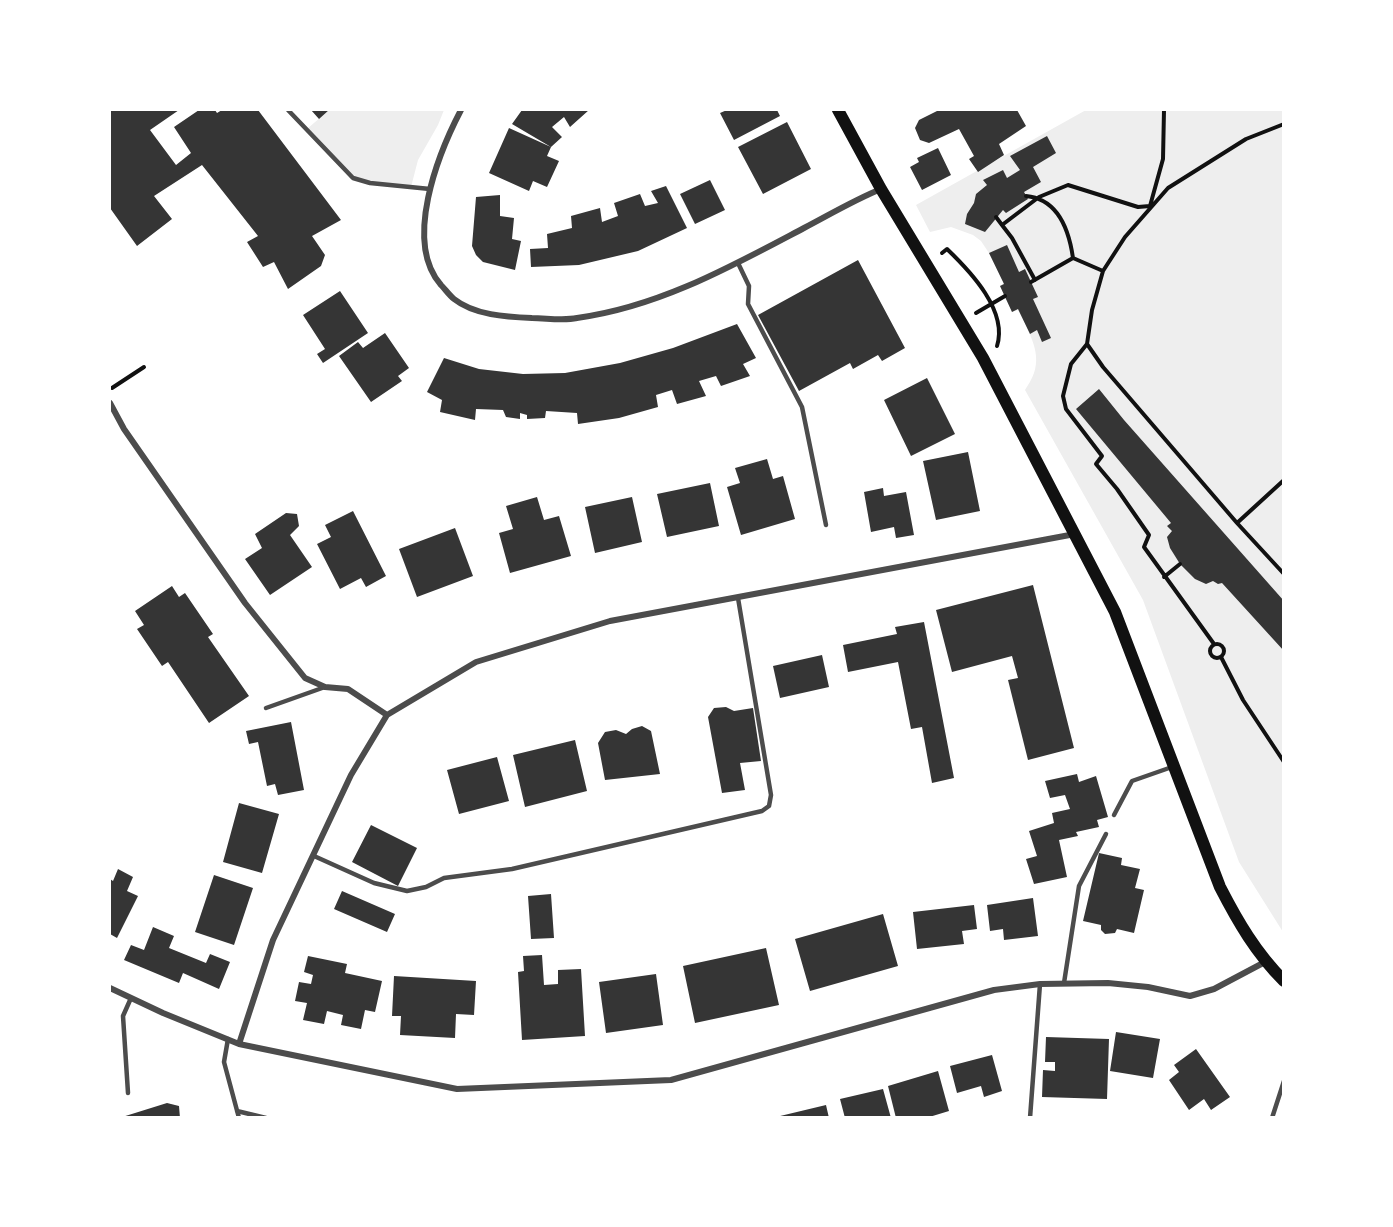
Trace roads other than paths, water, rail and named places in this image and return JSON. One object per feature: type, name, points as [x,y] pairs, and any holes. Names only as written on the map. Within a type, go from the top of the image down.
[{"type":"main road","points":[[838,110],[881,189],[983,358],[1115,612],[1220,887],[1241,927],[1265,962],[1284,981]]},
{"type":"street","points":[[461,110],[438,157],[430,189],[424,233],[426,257],[436,279],[454,299],[480,312],[514,318],[575,319],[635,307],[738,263],[881,189]]},
{"type":"street","points":[[110,403],[124,429],[245,603],[305,678],[325,687],[348,689],[387,715]]},
{"type":"street","points":[[239,1044],[273,940],[351,775],[387,715],[476,662],[610,621],[1075,534]]},
{"type":"street","points":[[110,988],[239,1044],[457,1089],[671,1080],[994,990],[1040,984],[1108,983],[1148,987],[1190,996],[1214,989],[1265,962]]},
{"type":"lane","points":[[288,110],[353,178],[370,183],[430,189]]},
{"type":"lane","points":[[738,263],[749,286],[748,304],[802,407],[826,525]]},
{"type":"lane","points":[[314,856],[374,883],[407,891],[426,887],[444,878],[513,869],[762,811],[769,806],[771,795],[738,598]]},
{"type":"lane","points":[[267,708],[325,687]]},
{"type":"lane","points":[[1114,815],[1132,781],[1173,767]]},
{"type":"lane","points":[[1064,983],[1079,886],[1106,834]]},
{"type":"lane","points":[[1030,1118],[1040,984]]},
{"type":"lane","points":[[128,1093],[123,1016],[130,998]]},
{"type":"lane","points":[[228,1040],[224,1062],[239,1118]]},
{"type":"lane","points":[[1272,1118],[1284,1081]]},
{"type":"lane","points":[[237,1111],[266,1118]]}]
